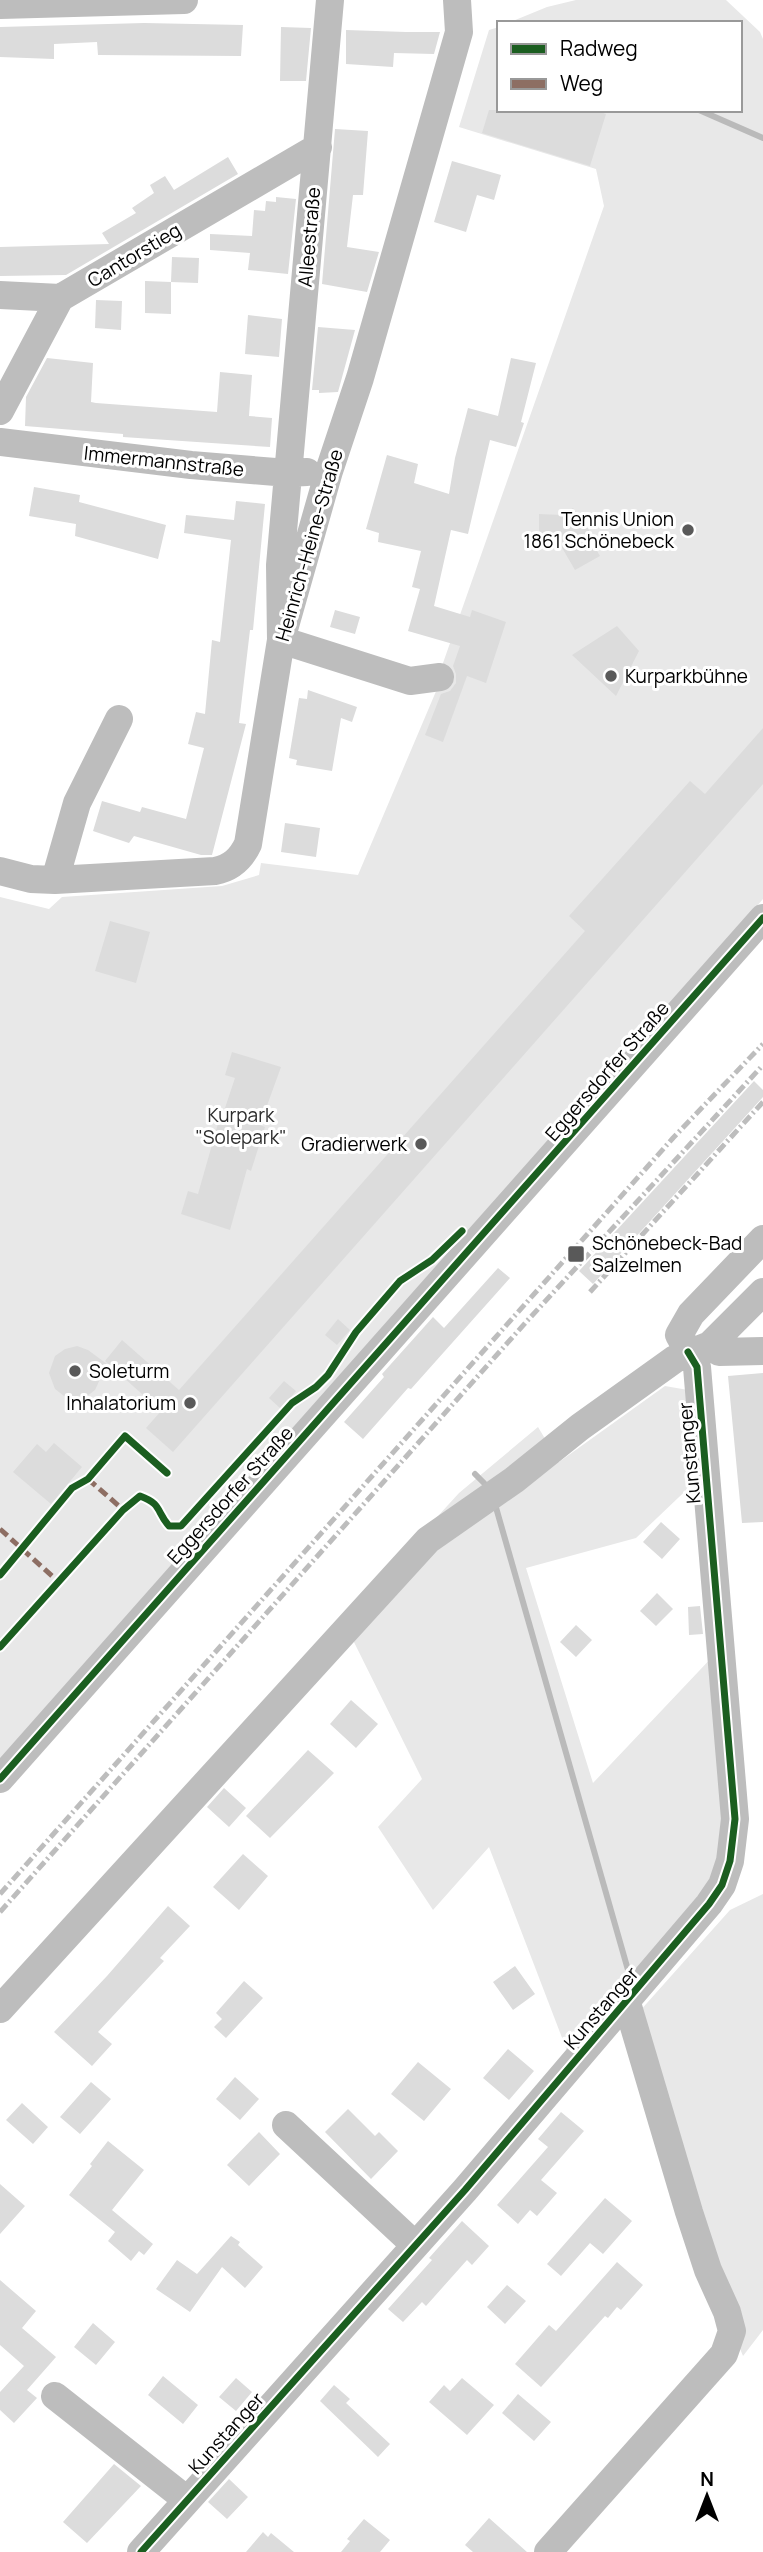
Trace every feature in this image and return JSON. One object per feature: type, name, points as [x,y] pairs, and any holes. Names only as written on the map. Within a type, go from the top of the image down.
[{"type":"street","points":[[0,5],[184,0]]},
{"type":"street","name":"Alleestraße","points":[[281,640],[280,565],[330,0]]},
{"type":"street","name":"Heinrich-Heine-Straße","points":[[0,871],[31,879],[55,880],[215,871],[225,869],[244,853],[248,844],[281,640],[329,471],[360,378],[459,32],[457,0]]},
{"type":"street","name":"Cantorstieg","points":[[60,298],[318,147]]},
{"type":"street","points":[[0,295],[60,298],[0,411]]},
{"type":"street","name":"Immermannstraße","points":[[0,442],[191,465],[288,473],[329,471]]},
{"type":"street","points":[[281,640],[410,681],[440,677]]},
{"type":"street","points":[[55,880],[77,803],[119,719]]},
{"type":"street","name":"Eggersdorfer Straße","points":[[0,1779],[763,918]]},
{"type":"street","name":"Kunstanger","points":[[141,2552],[627,2003],[722,1885],[734,1842],[735,1819],[697,1367],[699,1348],[680,1335],[691,1314],[763,1239]]},
{"type":"street","points":[[0,2009],[428,1539],[514,1480],[580,1427],[656,1372],[699,1348],[763,1292]]},
{"type":"street","points":[[699,1348],[719,1352],[763,1351]]},
{"type":"street","name":"Kunstanger","points":[[548,2552],[724,2354],[732,2331],[689,2212],[627,2003]]},
{"type":"street","points":[[286,2125],[415,2245]]},
{"type":"street","points":[[55,2396],[187,2500]]},
{"type":"green space","name":"Kurpark \"Solepark\"","points":[[576,0],[726,0],[760,32],[763,39],[763,899],[0,1765],[0,897],[49,909],[62,897],[222,886],[259,875],[261,863],[358,875],[437,689],[443,663],[604,206],[596,169],[459,127],[489,30],[497,28],[497,112],[742,112],[742,21],[513,21],[547,7]]},
{"type":"green space","points":[[665,1386],[688,1390],[699,1478],[636,1538],[526,1568],[593,1783],[716,1653],[727,1804],[712,1887],[569,2056],[489,1847],[433,1910],[378,1827],[422,1779],[343,1620],[459,1493],[538,1427],[559,1462]]},
{"type":"green space","points":[[763,1894],[763,2330],[743,2356],[692,2231],[622,2031],[730,1910]]},
{"type":"building","points":[[144,23],[243,25],[241,56],[98,55],[97,42],[54,44],[54,59],[0,57],[0,27]]},
{"type":"building","points":[[281,27],[311,28],[306,81],[280,81]]},
{"type":"building","points":[[346,30],[440,32],[434,54],[394,53],[393,67],[346,64]]},
{"type":"building","points":[[489,110],[606,114],[590,166],[482,133]]},
{"type":"building","points":[[335,129],[368,131],[363,195],[353,195],[347,247],[379,252],[367,292],[322,284]]},
{"type":"building","points":[[228,157],[238,174],[66,275],[0,276],[0,247],[109,244],[102,233],[136,213],[132,208],[154,193],[150,185],[165,176],[174,190]]},
{"type":"building","points":[[452,161],[501,175],[494,200],[477,195],[466,232],[434,222]]},
{"type":"building","points":[[276,197],[296,199],[288,274],[248,270],[250,253],[210,250],[210,234],[252,236],[254,210],[265,211],[266,201],[276,202]]},
{"type":"building","points":[[172,257],[199,258],[198,283],[171,282]]},
{"type":"building","points":[[145,281],[171,282],[171,314],[145,313]]},
{"type":"building","points":[[96,300],[122,301],[121,330],[95,328]]},
{"type":"building","points":[[248,315],[282,319],[279,357],[245,354]]},
{"type":"building","points":[[318,327],[355,330],[338,392],[319,393],[319,390],[312,390]]},
{"type":"building","points":[[47,358],[93,363],[91,402],[96,403],[217,412],[220,372],[252,375],[249,416],[272,418],[270,447],[123,437],[123,434],[25,426],[26,397]]},
{"type":"building","points":[[511,358],[536,363],[521,422],[524,423],[516,447],[490,440],[468,534],[451,530],[434,606],[470,617],[472,610],[506,622],[486,683],[467,676],[443,742],[425,735],[441,694],[450,691],[456,683],[453,666],[460,646],[408,631],[420,589],[412,587],[421,551],[378,542],[379,533],[366,529],[387,455],[418,464],[414,483],[449,494],[468,408],[498,416]]},
{"type":"building","points":[[34,487],[80,495],[79,502],[166,525],[158,559],[75,536],[76,524],[29,516]]},
{"type":"building","points":[[236,501],[265,504],[253,630],[250,630],[239,723],[246,724],[212,855],[201,855],[134,836],[129,843],[93,831],[102,801],[140,812],[142,807],[186,819],[204,748],[188,744],[196,712],[205,714],[212,640],[220,642],[231,540],[184,533],[186,515],[234,520]]},
{"type":"building","points":[[573,508],[589,530],[589,537],[600,556],[575,570],[554,534],[539,534],[539,514],[562,515]]},
{"type":"building","points":[[335,610],[360,617],[355,634],[330,627]]},
{"type":"building","name":"Kurparkbühne","points":[[617,626],[639,651],[616,696],[572,655]]},
{"type":"building","points":[[308,690],[357,707],[352,722],[341,718],[332,771],[296,765],[297,760],[289,758],[299,698],[307,699]]},
{"type":"building","name":"Gradierwerk","points":[[763,728],[763,784],[173,1452],[146,1428],[161,1411],[105,1361],[122,1340],[179,1390],[585,931],[569,916],[690,781],[705,794]]},
{"type":"building","points":[[285,823],[320,828],[316,857],[281,852]]},
{"type":"building","points":[[110,921],[150,932],[136,983],[95,971]]},
{"type":"building","points":[[232,1052],[281,1067],[260,1125],[265,1127],[251,1171],[247,1169],[230,1230],[181,1214],[188,1191],[198,1194],[221,1113],[223,1114],[235,1078],[225,1075]]},
{"type":"building","points":[[754,1081],[763,1090],[763,1097],[593,1284],[579,1271]]},
{"type":"building","points":[[498,1268],[510,1278],[363,1439],[344,1422],[433,1317],[444,1328]]},
{"type":"building","points":[[338,1319],[350,1330],[337,1345],[325,1335]]},
{"type":"building","name":"Soleturm","points":[[77,1346],[88,1350],[107,1364],[95,1390],[86,1397],[75,1399],[64,1396],[55,1389],[49,1373],[55,1356],[65,1349]]},
{"type":"building","points":[[763,1373],[763,1522],[742,1523],[728,1376]]},
{"type":"building","points":[[284,1381],[296,1391],[281,1409],[269,1398]]},
{"type":"building","points":[[54,1443],[82,1467],[51,1504],[13,1472],[37,1444],[46,1452]]},
{"type":"building","points":[[661,1522],[680,1539],[662,1559],[643,1542]]},
{"type":"building","points":[[657,1593],[673,1609],[656,1626],[640,1611]]},
{"type":"building","points":[[700,1606],[703,1634],[689,1635],[688,1607]]},
{"type":"building","points":[[576,1625],[592,1640],[576,1657],[560,1642]]},
{"type":"building","points":[[351,1700],[378,1724],[356,1748],[330,1724]]},
{"type":"building","points":[[308,1750],[334,1773],[270,1838],[246,1816]]},
{"type":"building","points":[[224,1788],[246,1808],[229,1827],[207,1807]]},
{"type":"building","points":[[243,1854],[268,1876],[239,1910],[213,1887]]},
{"type":"building","points":[[168,1906],[190,1926],[160,1958],[164,1961],[98,2032],[112,2044],[92,2066],[54,2032]]},
{"type":"building","points":[[515,1966],[535,1994],[513,2010],[493,1982]]},
{"type":"building","points":[[244,1981],[263,1998],[226,2038],[214,2027],[222,2019],[216,2013]]},
{"type":"building","points":[[508,2049],[534,2071],[509,2100],[483,2078]]},
{"type":"building","points":[[418,2062],[451,2089],[424,2121],[391,2094]]},
{"type":"building","points":[[235,2077],[259,2099],[240,2120],[216,2099]]},
{"type":"building","points":[[91,2082],[111,2099],[80,2134],[60,2117]]},
{"type":"building","points":[[22,2103],[48,2127],[33,2144],[6,2120]]},
{"type":"building","points":[[348,2109],[375,2136],[379,2132],[398,2151],[371,2179],[325,2132]]},
{"type":"building","points":[[561,2112],[584,2131],[541,2180],[557,2193],[537,2216],[530,2210],[518,2224],[497,2205],[548,2147],[538,2139]]},
{"type":"building","points":[[259,2132],[280,2154],[249,2186],[227,2165]]},
{"type":"building","points":[[108,2141],[144,2170],[112,2210],[153,2244],[144,2255],[139,2251],[131,2261],[108,2241],[115,2232],[69,2195]]},
{"type":"building","points":[[0,2184],[25,2206],[0,2234]]},
{"type":"building","points":[[605,2198],[632,2221],[603,2254],[590,2243],[561,2276],[547,2264]]},
{"type":"building","points":[[462,2221],[489,2246],[472,2265],[467,2260],[426,2306],[422,2302],[403,2322],[388,2309],[432,2260],[429,2258]]},
{"type":"building","points":[[231,2236],[263,2267],[245,2288],[222,2267],[190,2312],[156,2289],[177,2260],[197,2274]]},
{"type":"building","points":[[617,2262],[643,2285],[621,2310],[617,2307],[608,2318],[605,2316],[541,2387],[515,2364],[549,2325],[556,2331]]},
{"type":"building","points":[[0,2280],[36,2311],[22,2328],[56,2357],[27,2390],[37,2398],[14,2423],[0,2410],[0,2392],[24,2366],[0,2345]]},
{"type":"building","points":[[507,2285],[526,2301],[505,2324],[487,2307]]},
{"type":"building","points":[[93,2323],[115,2342],[96,2365],[74,2347]]},
{"type":"building","points":[[163,2376],[198,2405],[183,2424],[148,2395]]},
{"type":"building","points":[[236,2378],[252,2392],[236,2411],[219,2397]]},
{"type":"building","points":[[462,2378],[494,2405],[467,2435],[429,2402],[444,2385],[450,2391]]},
{"type":"building","points":[[334,2385],[350,2399],[346,2403],[390,2444],[378,2457],[320,2401]]},
{"type":"building","points":[[518,2394],[551,2422],[534,2441],[502,2413]]},
{"type":"building","points":[[114,2464],[141,2486],[87,2543],[63,2522]]},
{"type":"building","points":[[229,2479],[248,2497],[227,2519],[208,2502]]},
{"type":"building","points":[[489,2518],[527,2552],[473,2552],[465,2545]]},
{"type":"building","points":[[364,2519],[390,2540],[380,2552],[341,2552],[350,2541],[347,2539]]},
{"type":"building","points":[[263,2532],[268,2537],[271,2533],[294,2552],[246,2552]]},
{"type":"waterway","points":[[704,112],[763,138]]},
{"type":"waterway","points":[[475,1474],[484,1483]]},
{"type":"waterway","points":[[495,1504],[630,1977]]},
{"type":"railway","points":[[0,1894],[673,1138],[763,1044]]},
{"type":"railway","points":[[0,1912],[527,1321],[763,1065]]},
{"type":"railway","points":[[590,1292],[763,1102]]},
{"type":"marked path","points":[[88,1479],[127,1513]]},
{"type":"marked path","points":[[0,1529],[62,1585]]},
{"type":"cycle path","points":[[0,1779],[763,918]]},
{"type":"cycle path","points":[[0,1647],[123,1510],[140,1496],[155,1505],[169,1526],[181,1526],[292,1403],[316,1387],[328,1375],[356,1332],[400,1281],[432,1260],[462,1231]]},
{"type":"cycle path","points":[[141,2552],[465,2190],[709,1904],[722,1885],[730,1861],[735,1819],[697,1367],[688,1352]]},
{"type":"cycle path","points":[[0,1575],[72,1488],[88,1479],[125,1436],[167,1473]]},
{"type":"place","name":"Tennis Union 1861 Schönebeck","points":[[688,530]]},
{"type":"place","name":"Kurparkbühne","points":[[611,676]]},
{"type":"place","name":"Gradierwerk","points":[[421,1144]]},
{"type":"place","name":"Schönebeck-Bad Salzelmen","points":[[576,1254]]},
{"type":"place","name":"Soleturm","points":[[75,1371]]},
{"type":"place","name":"Inhalatorium","points":[[190,1403]]}]
